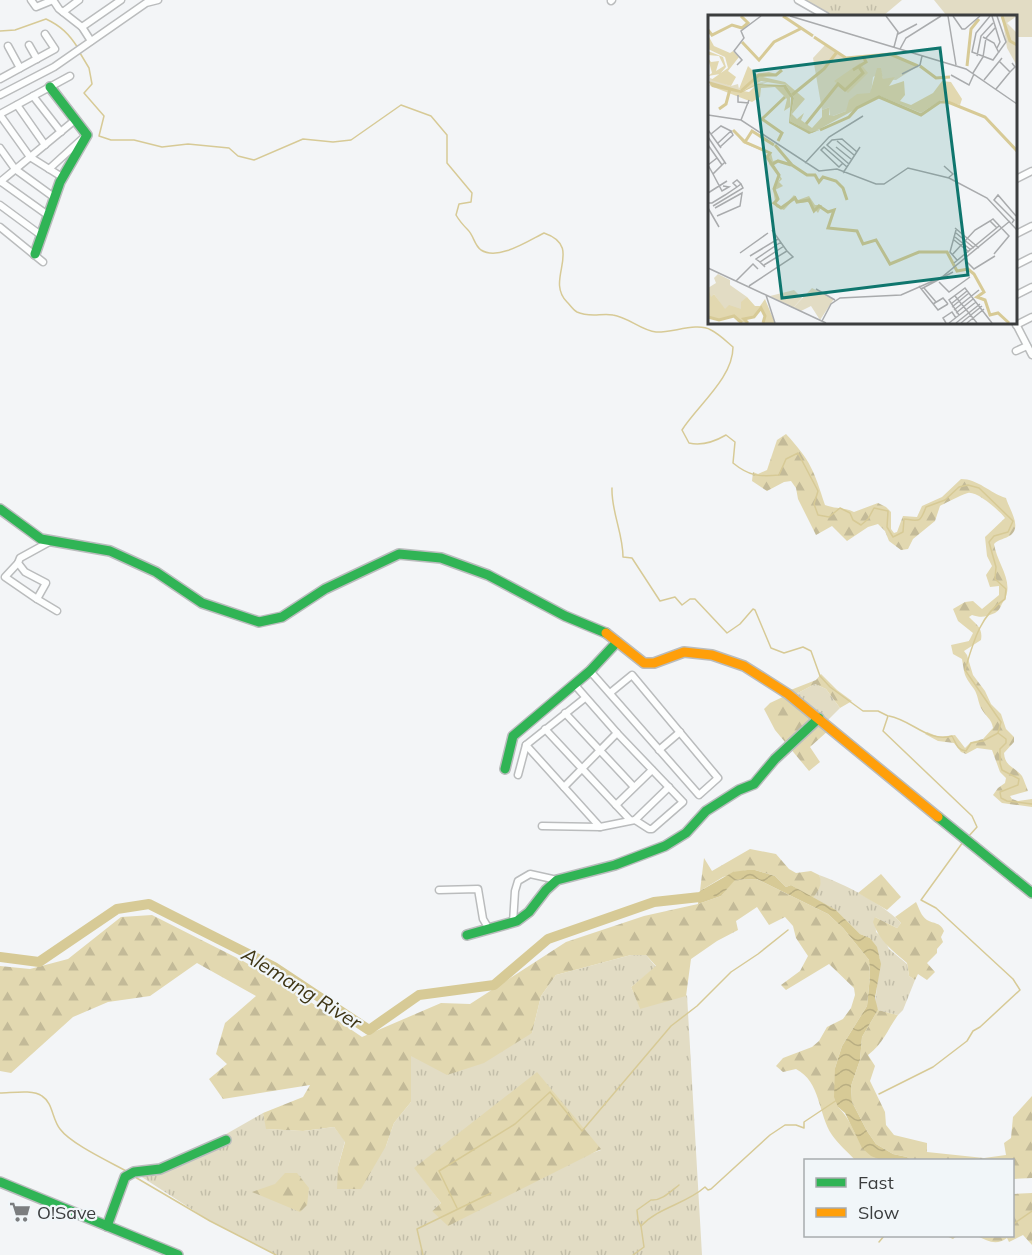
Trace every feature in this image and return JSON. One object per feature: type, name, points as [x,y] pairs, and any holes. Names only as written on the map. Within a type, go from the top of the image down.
[{"type":"street","points":[[31,0],[36,7],[53,0],[63,12],[82,27],[91,41]]},
{"type":"street","points":[[63,12],[80,0]]},
{"type":"street","points":[[82,27],[121,0]]},
{"type":"street","points":[[0,96],[69,57],[146,3],[158,0]]},
{"type":"street","points":[[798,0],[824,15]]},
{"type":"street","points":[[1,76],[20,69],[55,49],[45,34]]},
{"type":"street","points":[[29,45],[37,59]]},
{"type":"street","points":[[8,46],[20,69]]},
{"type":"street","points":[[62,177],[30,157],[0,114],[70,76]]},
{"type":"street","points":[[50,87],[87,135]]},
{"type":"street","points":[[33,96],[61,132]]},
{"type":"street","points":[[17,105],[45,145]]},
{"type":"street","points":[[49,216],[0,182],[75,120]]},
{"type":"street","points":[[49,169],[87,135]]},
{"type":"street","points":[[35,254],[62,177],[87,135]]},
{"type":"street","points":[[0,148],[15,169],[55,198]]},
{"type":"street","points":[[1017,178],[1032,171]]},
{"type":"street","points":[[0,205],[42,236]]},
{"type":"street","points":[[1017,234],[1032,226]]},
{"type":"street","points":[[0,227],[43,262]]},
{"type":"street","points":[[1017,264],[1032,257]]},
{"type":"street","points":[[1017,294],[1032,287]]},
{"type":"street","points":[[1017,324],[1032,317]]},
{"type":"street","points":[[1016,324],[1032,355]]},
{"type":"street","points":[[1016,351],[1027,346]]},
{"type":"street","points":[[0,509],[41,538],[110,551],[156,572],[202,603],[259,622],[282,617],[325,589],[399,554],[441,558],[488,575],[565,616],[604,631],[644,663],[648,664],[684,652],[712,655],[729,660],[744,666],[788,693],[1032,893]]},
{"type":"street","points":[[51,540],[20,558],[5,577],[57,611]]},
{"type":"street","points":[[18,563],[25,572],[46,583],[37,599]]},
{"type":"street","points":[[505,769],[513,736],[590,671],[617,642]]},
{"type":"street","points":[[590,671],[699,795],[718,778],[632,675],[610,693]]},
{"type":"street","points":[[545,729],[616,805],[632,820],[649,829],[652,829],[683,802],[574,684]]},
{"type":"street","points":[[518,775],[526,745],[585,698]]},
{"type":"street","points":[[565,713],[634,787]]},
{"type":"street","points":[[467,935],[513,923],[529,914],[550,885],[557,880],[615,865],[669,843],[686,833],[706,811],[739,790],[754,784],[775,759],[819,718]]},
{"type":"street","points":[[659,750],[680,732]]},
{"type":"street","points":[[564,787],[617,733]]},
{"type":"street","points":[[526,745],[600,827]]},
{"type":"street","points":[[616,805],[652,770]]},
{"type":"street","points":[[543,826],[600,827],[632,820],[669,787]]},
{"type":"street","points":[[513,923],[514,891],[518,881],[530,874],[557,880]]},
{"type":"street","points":[[439,890],[478,889],[483,919],[489,929]]},
{"type":"street","points":[[107,1226],[125,1177],[134,1172],[160,1169],[226,1140]]},
{"type":"street","points":[[0,1182],[178,1255]]},
{"type":"green space","points":[[798,0],[902,0],[884,15],[825,15]]},
{"type":"green space","points":[[934,0],[1032,0],[1032,37],[1017,37],[1017,15],[946,15]]},
{"type":"green space","points":[[786,434],[811,467],[825,505],[854,512],[878,503],[891,512],[891,529],[894,533],[897,532],[903,516],[917,517],[922,506],[942,497],[961,479],[973,481],[1006,498],[1014,517],[1014,531],[994,544],[1008,588],[998,611],[984,617],[972,615],[969,617],[980,630],[981,640],[964,651],[973,675],[991,704],[1001,714],[1006,729],[1014,737],[1014,742],[1004,753],[1005,758],[1008,764],[1022,776],[1028,791],[1010,796],[1018,801],[1032,799],[1032,807],[1002,803],[993,795],[1005,783],[1006,778],[1000,772],[992,750],[977,748],[966,754],[961,752],[954,743],[938,741],[925,734],[927,732],[939,737],[955,735],[965,748],[971,742],[983,739],[993,728],[965,676],[962,659],[953,654],[951,645],[969,641],[973,633],[958,621],[953,609],[965,602],[973,601],[982,609],[999,595],[999,586],[990,587],[986,575],[992,566],[987,556],[985,537],[1005,518],[982,498],[968,493],[940,506],[935,521],[913,539],[908,549],[901,550],[889,541],[885,531],[878,524],[868,527],[847,541],[832,526],[816,535],[791,481],[767,491],[752,481],[753,472],[758,474],[767,470],[777,440]]},
{"type":"green space","points":[[821,674],[852,701],[840,708],[826,689],[815,684],[794,695],[788,691],[816,680]]},
{"type":"green space","points":[[815,684],[826,689],[840,708],[827,721],[794,695]]},
{"type":"green space","points":[[787,695],[829,730],[810,747],[820,762],[809,771],[775,730],[764,709],[770,703]]},
{"type":"green space","points":[[750,849],[776,854],[789,869],[796,873],[811,871],[819,875],[820,887],[813,898],[791,885],[786,887],[775,876],[755,870],[723,877],[700,891],[704,858],[712,871]]},
{"type":"green space","points":[[881,874],[901,897],[887,910],[858,893]]},
{"type":"green space","points":[[819,875],[862,895],[884,908],[901,923],[897,928],[875,917],[876,932],[884,939],[889,949],[907,964],[909,976],[915,980],[903,1010],[898,1015],[878,1010],[875,1004],[880,959],[870,938],[860,934],[836,910],[813,898],[819,887]]},
{"type":"green space","points":[[757,879],[828,914],[843,928],[869,960],[867,1006],[842,1046],[835,1068],[838,1107],[849,1121],[860,1143],[878,1159],[854,1159],[837,1142],[827,1127],[815,1090],[810,1082],[796,1069],[783,1072],[776,1066],[783,1058],[812,1047],[819,1041],[827,1027],[843,1019],[851,1008],[855,995],[854,988],[829,964],[786,990],[781,985],[800,971],[808,956],[796,938],[793,926],[785,917],[769,925],[757,907],[736,921],[738,930],[691,959],[686,996],[640,1009],[631,987],[656,966],[646,955],[631,955],[556,975],[541,996],[532,1033],[484,1063],[447,1075],[411,1056],[411,1102],[394,1123],[386,1146],[361,1189],[337,1189],[338,1167],[345,1142],[334,1127],[303,1131],[266,1129],[263,1113],[303,1097],[310,1085],[223,1099],[209,1079],[227,1064],[216,1054],[225,1023],[256,996],[197,963],[150,996],[108,1002],[73,1017],[11,1073],[0,1071],[0,966],[30,969],[68,959],[121,917],[152,915],[243,961],[290,988],[362,1037],[441,1003],[470,1004],[566,942],[644,916],[698,904],[721,896],[734,880]]},
{"type":"green space","points":[[916,902],[925,918],[939,925],[944,931],[941,937],[943,942],[937,949],[937,953],[927,963],[935,972],[927,980],[918,974],[915,980],[909,976],[907,963],[883,940],[873,922],[875,917],[897,928],[901,923],[895,917]]},
{"type":"green space","points":[[631,955],[646,955],[656,967],[631,987],[640,1008],[687,995],[702,1255],[276,1255],[210,1221],[134,1172],[179,1161],[263,1113],[267,1129],[303,1131],[334,1127],[345,1141],[338,1167],[386,1146],[394,1123],[411,1102],[411,1056],[532,1033],[541,996],[556,975]],"holes":[[[601,1150],[432,1211],[441,1203],[415,1168]]]},
{"type":"green space","points":[[878,1010],[898,1015],[882,1041],[868,1055],[875,1066],[870,1081],[885,1112],[886,1125],[894,1135],[927,1143],[927,1152],[984,1158],[1006,1155],[1004,1143],[1011,1138],[1013,1117],[1032,1096],[1032,1178],[1014,1179],[1014,1159],[910,1159],[893,1154],[876,1144],[852,1102],[851,1086],[860,1060],[862,1037]]},
{"type":"green space","points":[[537,1072],[601,1149],[448,1226],[432,1211],[441,1203],[414,1168]]},
{"type":"green space","points":[[285,1173],[297,1173],[309,1188],[307,1205],[300,1212],[252,1192],[275,1184]]},
{"type":"green space","points":[[1032,1193],[1032,1245],[1023,1235],[1009,1242],[1007,1238],[996,1242],[979,1237],[1014,1237],[1014,1194]]},
{"type":"water","points":[[755,870],[775,876],[786,887],[791,885],[836,910],[860,934],[870,938],[877,947],[881,964],[875,998],[878,1010],[862,1037],[860,1060],[851,1086],[852,1102],[876,1144],[893,1154],[910,1159],[878,1159],[871,1156],[862,1148],[845,1113],[838,1107],[834,1097],[835,1068],[842,1046],[867,1006],[869,960],[843,928],[828,914],[757,879],[735,880],[721,896],[698,904],[700,891],[733,872]]},
{"type":"waterway","points":[[0,31],[15,30],[46,19],[64,31],[78,48]]},
{"type":"waterway","points":[[80,53],[89,68],[92,84],[84,93],[104,116],[99,136],[111,140],[134,140],[162,147],[188,144],[229,148],[238,156],[254,160],[303,139],[333,142],[351,140],[401,105],[431,116],[447,135],[447,163],[472,193],[471,202],[459,204],[456,215],[481,250],[488,253],[504,252],[544,233],[556,239],[562,246],[559,283],[561,293],[577,312],[586,315],[619,316],[656,332],[692,327],[705,328],[733,347],[727,370],[721,380],[682,430],[689,443],[708,443],[726,435],[735,442],[733,463],[744,471],[760,476],[779,475],[786,459],[798,453],[818,491],[814,504],[818,515],[829,517],[840,508],[850,513],[853,520],[861,525],[868,519],[874,508],[888,511],[887,527],[893,537],[903,532],[904,519],[919,520],[926,507],[945,500],[959,487],[968,485],[979,488],[1013,521],[1008,532],[994,536],[989,542],[996,567],[995,579],[1006,589],[1005,599],[983,621],[965,670],[1001,722],[998,733],[1006,739],[1006,743],[1000,749],[1002,770],[1019,779],[1018,785],[1000,792],[1001,798],[1007,801],[1032,804]]},
{"type":"waterway","points":[[612,488],[623,557],[632,558],[660,601],[675,597],[682,605],[690,599],[695,599],[727,633],[740,624],[753,609],[771,648],[784,653],[803,647],[811,651],[820,676],[830,687],[863,711],[878,711],[888,716],[883,731],[972,816],[977,827],[968,837]]},
{"type":"waterway","points":[[889,716],[928,734],[952,736],[959,748],[966,751],[971,743],[983,741],[998,733]]},
{"type":"waterway","points":[[879,1094],[933,1067],[967,1041],[973,1031],[1020,990],[1013,979],[936,908],[921,900],[963,842]]},
{"type":"waterway","name":"Alemang River","points":[[0,957],[39,962],[117,909],[149,904],[274,967],[369,1030],[419,995],[494,985],[548,939],[654,902],[700,897],[710,892]]},
{"type":"waterway","points":[[457,1208],[439,1171],[515,1124],[550,1092],[582,1131],[671,1026],[697,1006],[731,972],[788,930]]},
{"type":"waterway","points":[[0,1093],[28,1092],[42,1096],[46,1099],[57,1125],[65,1135],[128,1172]]},
{"type":"waterway","points":[[633,1255],[644,1247],[641,1226],[648,1220],[690,1198],[705,1187],[708,1190],[711,1189],[770,1135],[785,1125],[804,1128],[804,1122],[837,1100]]},
{"type":"waterway","points":[[135,1177],[210,1221],[276,1255]]},
{"type":"waterway","points":[[641,1226],[637,1210],[651,1200],[665,1196],[679,1185]]},
{"type":"waterway","points":[[423,1255],[417,1229],[491,1193]]},
{"type":"waterway","points":[[1014,1224],[1032,1211]]},
{"type":"waterway","points":[[879,1242],[883,1237]]},
{"type":"waterway","points":[[950,1237],[954,1237]]},
{"type":"traffic: fast","points":[[35,254],[60,182],[87,135],[50,87]]},
{"type":"traffic: fast","points":[[0,509],[41,539],[110,551],[156,572],[202,603],[259,622],[282,617],[325,589],[399,554],[441,558],[488,575],[565,616],[606,633]]},
{"type":"traffic: fast","points":[[505,769],[513,736],[590,671],[617,642]]},
{"type":"traffic: fast","points":[[467,935],[517,921],[529,912],[557,880],[615,865],[665,846],[686,833],[706,811],[739,790],[754,784],[775,759],[819,718]]},
{"type":"traffic: fast","points":[[938,817],[1032,893]]},
{"type":"traffic: fast","points":[[107,1226],[125,1177],[134,1172],[160,1169],[226,1140]]},
{"type":"traffic: fast","points":[[0,1182],[178,1255]]},
{"type":"traffic: slow","points":[[606,633],[644,663],[654,663],[684,652],[712,655],[744,666],[788,694],[938,817]]},
{"type":"place","name":"O!Save","points":[[20,1212]]}]
